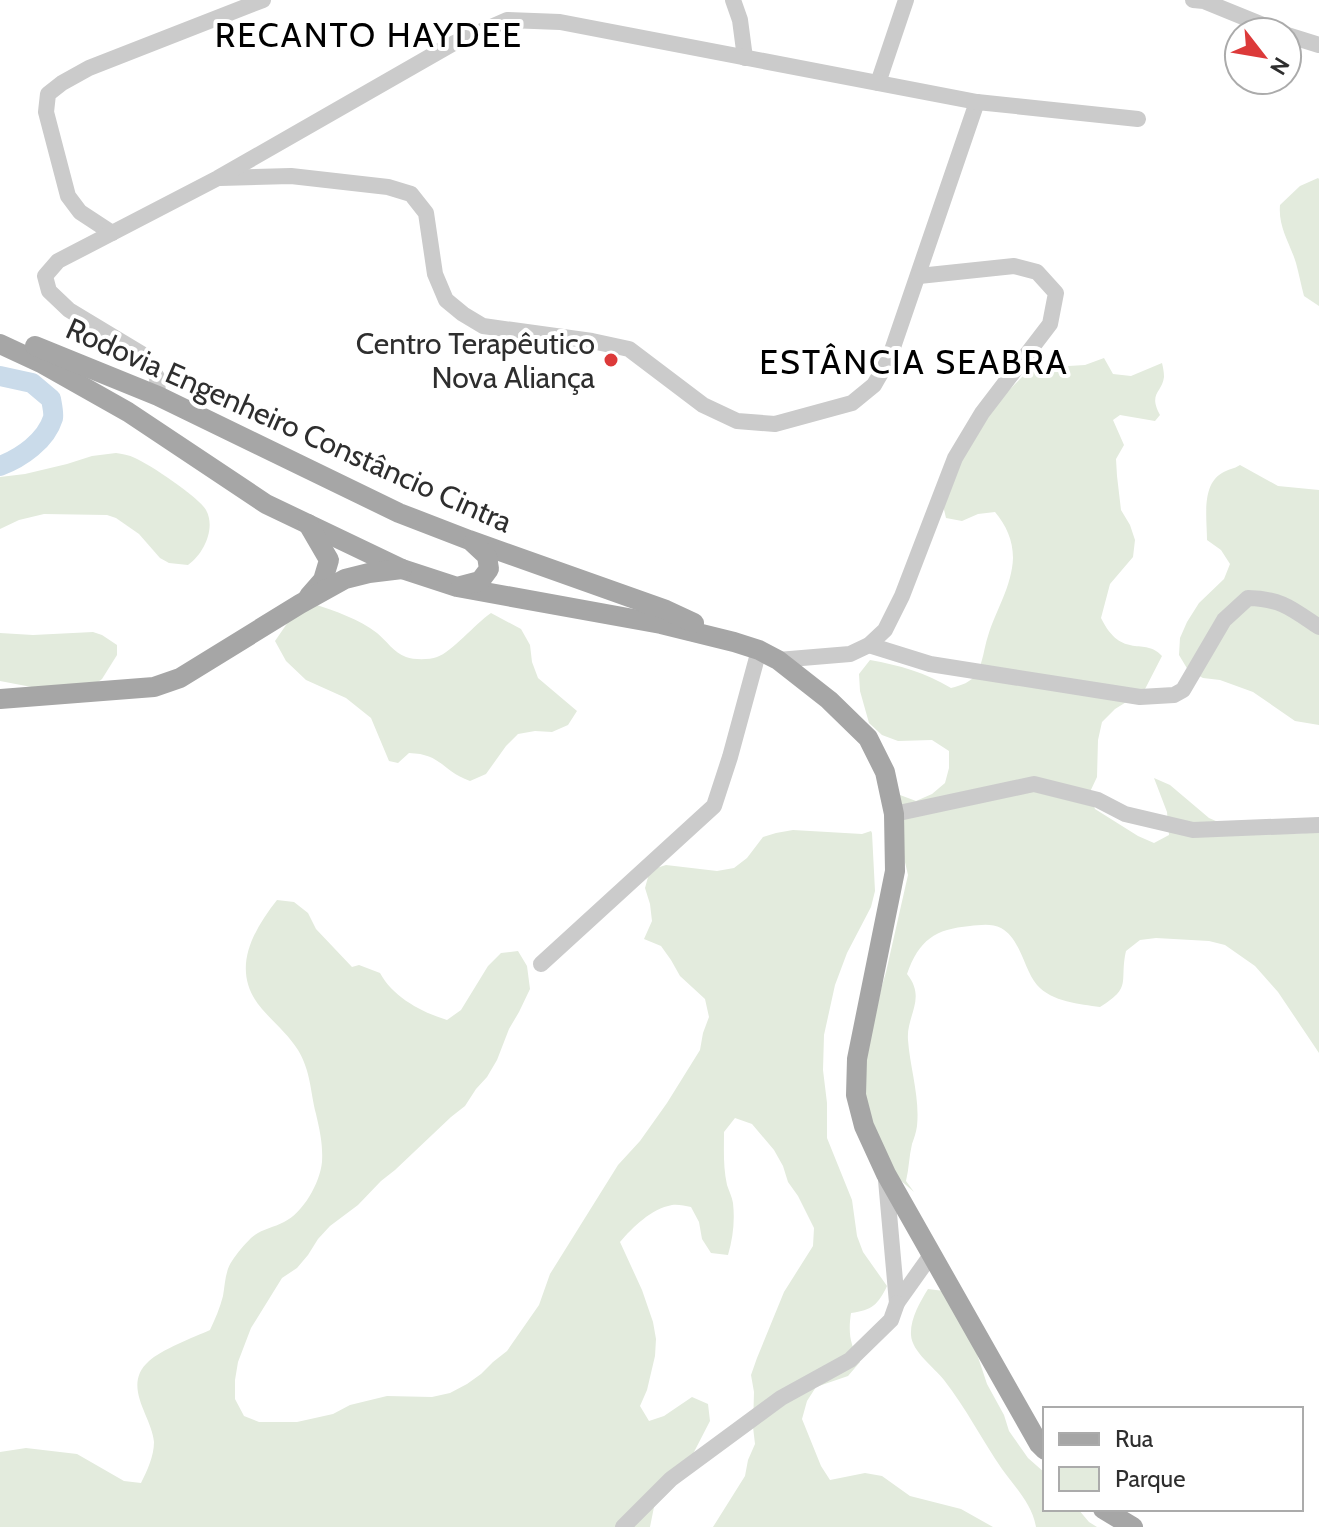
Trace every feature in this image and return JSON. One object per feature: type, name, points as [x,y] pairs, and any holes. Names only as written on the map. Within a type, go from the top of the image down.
[{"type":"main road","name":"Rodovia Engenheiro Constâncio Cintra","points":[[0,330],[48,353],[158,396],[399,513],[666,610],[734,642]]},
{"type":"main road","name":"Rodovia Engenheiro Constâncio Cintra","points":[[0,344],[43,364],[128,412],[266,504],[402,569],[457,587],[661,624],[759,650],[778,660],[829,700],[868,738],[885,772],[894,814],[895,871],[857,1059],[856,1095],[864,1126],[886,1174],[1043,1448]]},
{"type":"main road","points":[[300,604],[323,580],[329,560],[308,524]]},
{"type":"main road","points":[[457,587],[480,581],[489,569],[487,556],[469,540]]},
{"type":"main road","points":[[0,699],[154,687],[180,678],[345,579],[402,569]]},
{"type":"main road","points":[[1106,1511],[1133,1527]]},
{"type":"street","points":[[112,233],[80,212],[68,196],[46,112],[48,94],[89,68],[263,0]]},
{"type":"street","points":[[733,0],[740,20],[745,58]]},
{"type":"street","points":[[878,83],[906,0]]},
{"type":"street","points":[[1193,0],[1204,1],[1241,16]]},
{"type":"street","points":[[158,396],[157,377],[142,354],[69,310],[49,291],[45,276],[58,261],[218,178],[452,44],[507,20],[560,22],[977,102],[1138,119]]},
{"type":"street","points":[[218,178],[291,176],[388,187],[411,194],[426,213],[435,274],[446,300],[463,314],[483,326],[629,349],[703,405],[737,421],[775,424],[852,403],[874,385],[889,359],[977,102]]},
{"type":"street","points":[[778,660],[850,654],[869,645],[885,630],[902,596],[955,458],[982,413],[1050,324],[1056,293],[1037,272],[1014,266],[919,276]]},
{"type":"street","points":[[0,356],[43,364]]},
{"type":"street","points":[[869,645],[930,664],[1140,697],[1174,695],[1183,690],[1224,620],[1248,598],[1271,599],[1290,607],[1319,627]]},
{"type":"street","points":[[541,964],[714,806],[759,650]]},
{"type":"street","points":[[894,814],[1034,784],[1098,800],[1125,814],[1193,830],[1319,825]]},
{"type":"street","points":[[886,1174],[897,1303]]},
{"type":"street","points":[[623,1527],[683,1470],[781,1398],[850,1360],[891,1320],[897,1303],[931,1255]]},
{"type":"green space","points":[[1318,178],[1319,306],[1304,296],[1280,213],[1280,205],[1300,186]]},
{"type":"green space","points":[[1104,358],[1113,374],[1131,376],[1162,363],[1163,368],[1163,382],[1155,398],[1160,415],[1155,421],[1120,415],[1113,420],[1124,445],[1116,459],[1121,510],[1135,540],[1133,557],[1110,584],[1101,618],[1109,631],[1125,644],[1155,650],[1162,656],[1144,691],[1115,709],[1102,722],[1097,777],[1089,794],[1095,809],[1154,843],[1169,835],[1167,812],[1154,778],[1170,785],[1209,818],[1225,825],[1292,834],[1319,832],[1319,1053],[1278,992],[1255,966],[1225,945],[1209,941],[1140,940],[1126,951],[1121,989],[1100,1007],[1067,1001],[1043,991],[1033,979],[1013,939],[1001,928],[981,925],[947,930],[923,945],[907,974],[913,983],[916,999],[908,1040],[917,1126],[906,1181],[914,1192],[891,1172],[860,1087],[908,875],[900,795],[916,801],[932,794],[945,783],[949,751],[932,740],[898,741],[882,735],[869,723],[860,691],[859,674],[870,660],[912,670],[951,688],[969,681],[977,673],[1010,578],[1012,545],[1006,528],[995,512],[978,514],[962,521],[946,518],[942,501],[984,412],[1027,372],[1085,365]]},
{"type":"green space","points":[[116,453],[133,457],[151,467],[184,489],[206,510],[210,525],[207,540],[188,565],[169,563],[160,558],[139,534],[107,515],[44,514],[0,529],[0,477]]},
{"type":"green space","points":[[1240,465],[1278,486],[1319,490],[1319,725],[1295,721],[1253,692],[1220,680],[1203,678],[1188,670],[1179,655],[1180,638],[1187,622],[1199,603],[1224,579],[1230,564],[1221,550],[1207,540],[1208,494],[1215,478]]},
{"type":"green space","points":[[314,604],[363,624],[398,653],[417,659],[443,654],[491,613],[521,629],[530,645],[538,678],[577,711],[568,725],[552,732],[518,734],[486,774],[470,781],[429,756],[409,753],[398,763],[389,761],[371,718],[346,698],[306,680],[286,661],[275,641],[297,609]]},
{"type":"green space","points":[[93,632],[117,645],[117,655],[102,679],[94,685],[42,689],[0,681],[0,633]]},
{"type":"green space","points":[[793,830],[872,833],[875,891],[871,907],[847,953],[835,985],[824,1035],[823,1070],[827,1138],[852,1200],[857,1236],[863,1252],[887,1286],[874,1306],[851,1313],[851,1339],[860,1362],[848,1376],[816,1387],[807,1401],[802,1419],[830,1480],[865,1473],[882,1476],[910,1496],[961,1509],[993,1527],[713,1527],[745,1476],[755,1444],[751,1375],[784,1292],[813,1246],[814,1228],[774,1150],[752,1124],[735,1118],[724,1132],[725,1172],[734,1210],[728,1255],[711,1253],[702,1239],[699,1222],[691,1207],[679,1205],[664,1207],[650,1215],[620,1242],[642,1290],[656,1339],[647,1390],[640,1406],[649,1421],[664,1416],[692,1397],[708,1404],[710,1421],[688,1469],[663,1493],[654,1507],[650,1527],[0,1527],[0,1452],[26,1448],[77,1454],[124,1481],[141,1483],[154,1442],[138,1391],[141,1371],[161,1352],[210,1330],[222,1300],[228,1269],[236,1255],[255,1235],[298,1212],[314,1188],[321,1170],[322,1150],[310,1081],[294,1044],[262,1009],[247,981],[246,967],[252,939],[277,900],[294,902],[308,913],[316,929],[352,967],[359,965],[380,973],[400,996],[437,1017],[447,1020],[461,1010],[488,966],[501,953],[518,951],[527,966],[530,989],[497,1060],[465,1106],[358,1205],[330,1226],[297,1268],[282,1278],[251,1328],[238,1362],[235,1399],[244,1416],[259,1422],[297,1422],[387,1396],[432,1397],[450,1393],[481,1374],[507,1351],[539,1305],[550,1274],[618,1165],[640,1141],[700,1050],[709,1017],[705,999],[680,976],[661,946],[644,939],[652,921],[645,888],[650,870],[666,865],[717,871],[734,868],[747,858],[763,837]]},
{"type":"green space","points":[[928,1289],[944,1291],[971,1336],[987,1384],[1009,1431],[1028,1458],[1043,1471],[1043,1511],[1080,1511],[1097,1527],[1036,1527],[1027,1503],[960,1402],[912,1341],[911,1329]]},
{"type":"waterway","points":[[0,376],[32,383],[51,399],[53,414],[50,426],[39,441],[0,466]]},
{"type":"place","name":"Centro Terapêutico Nova Aliança","points":[[611,360]]},
{"type":"district","name":"RECANTO HAYDEE","points":[[369,35]]},
{"type":"district","name":"ESTÂNCIA SEABRA","points":[[914,362]]}]
